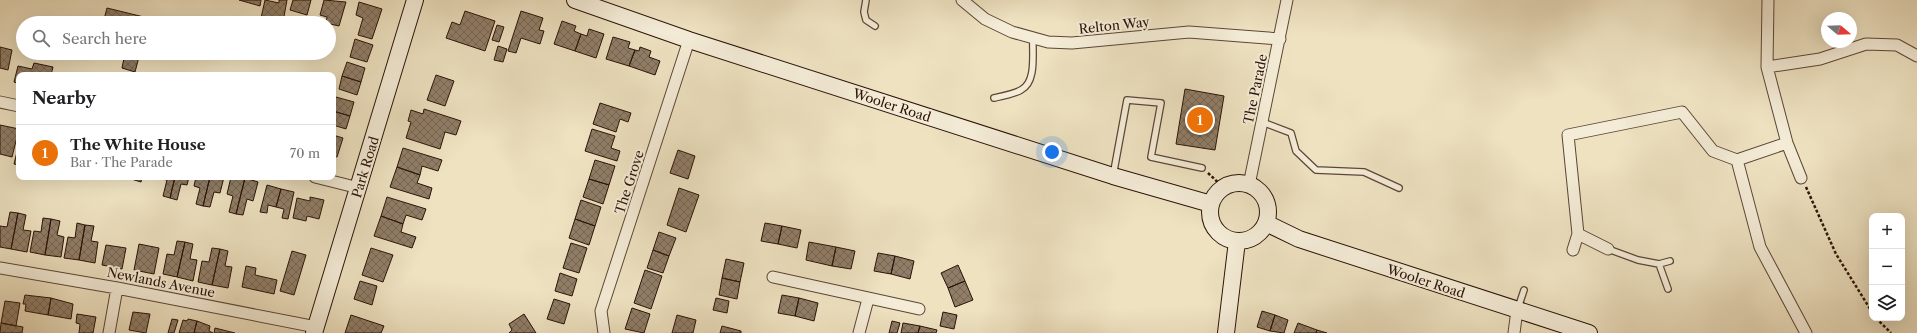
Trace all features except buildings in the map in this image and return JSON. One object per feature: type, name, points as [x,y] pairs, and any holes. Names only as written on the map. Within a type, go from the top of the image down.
[{"type":"street","name":"Park Road","points":[[315,330],[415,0]]},
{"type":"street","name":"Wooler Road","points":[[575,0],[689,40],[1113,176],[1211,204]]},
{"type":"street","name":"Relton Way","points":[[962,0],[985,19],[1012,32],[1048,42],[1072,43],[1189,32],[1280,39]]},
{"type":"street","name":"The Parade","points":[[1249,184],[1287,0]]},
{"type":"street","points":[[1768,0],[1767,67],[1787,143],[1801,178]]},
{"type":"street","name":"The Grove","points":[[604,333],[601,311],[689,40]]},
{"type":"street","points":[[1767,67],[1820,60],[1866,44],[1897,44],[1917,56]]},
{"type":"street","points":[[0,102],[16,105]]},
{"type":"street","points":[[1573,250],[1578,234],[1568,135],[1682,112],[1713,151],[1737,160],[1787,143]]},
{"type":"street","points":[[1737,160],[1760,247],[1806,333]]},
{"type":"street","points":[[327,180],[359,188]]},
{"type":"street","points":[[1237,183],[1249,184],[1262,194],[1267,204],[1268,213],[1266,223],[1258,234],[1250,239],[1237,241],[1224,237],[1214,227],[1210,218],[1211,204],[1216,194],[1224,187],[1237,183]]},
{"type":"street","name":"Wooler Road","points":[[1266,223],[1299,239],[1583,332]]},
{"type":"street","points":[[1578,234],[1608,249]]},
{"type":"street","points":[[1226,333],[1237,241]]},
{"type":"street","name":"Newlands Avenue","points":[[0,268],[117,288],[315,330]]},
{"type":"street","points":[[773,277],[919,309]]},
{"type":"street","points":[[109,333],[117,288]]},
{"type":"street","points":[[858,333],[868,299]]},
{"type":"street","points":[[1514,333],[1517,310]]},
{"type":"lane","points":[[866,0],[864,12],[866,20],[875,26]]},
{"type":"lane","points":[[994,98],[1020,91],[1029,83],[1032,71],[1033,38]]},
{"type":"lane","points":[[1113,176],[1127,100],[1161,103],[1151,157],[1202,168]]},
{"type":"lane","points":[[1262,122],[1291,133],[1296,151],[1316,170],[1364,172],[1399,188]]},
{"type":"lane","points":[[1608,249],[1638,260],[1659,264],[1670,261]]},
{"type":"lane","points":[[1659,264],[1668,288]]},
{"type":"lane","points":[[1517,310],[1524,290]]},
{"type":"path","points":[[1202,168],[1224,187]]},
{"type":"path","points":[[1801,178],[1799,184],[1800,188],[1805,186],[1836,254],[1869,307]]},
{"type":"path","points":[[1879,321],[1891,333]]},
{"type":"place","name":"The White House","points":[[1200,120]]}]
